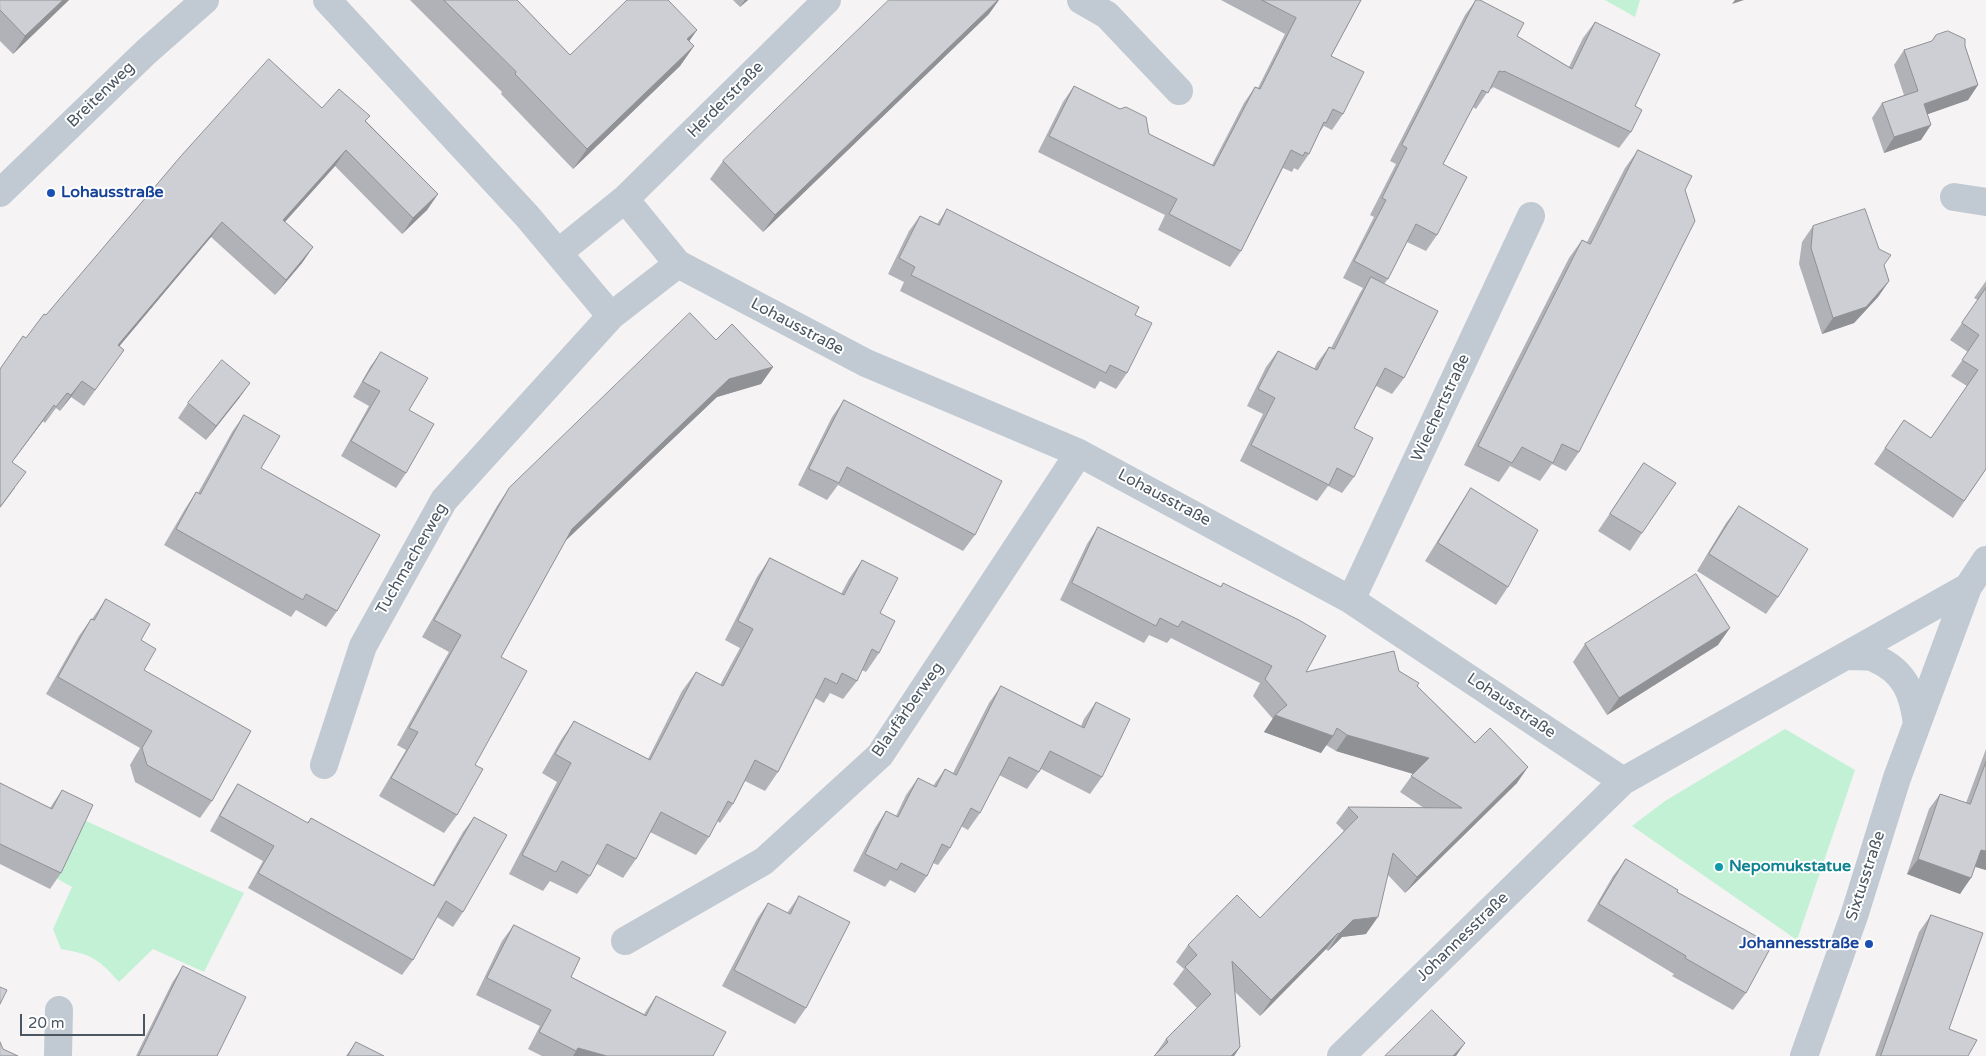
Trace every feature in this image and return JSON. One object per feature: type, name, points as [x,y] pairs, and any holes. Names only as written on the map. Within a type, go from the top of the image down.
[{"type":"street","name":"Breitenweg","points":[[0,193],[146,52],[205,0]]},
{"type":"street","points":[[327,0],[527,216],[611,316],[678,264]]},
{"type":"street","name":"Herderstraße","points":[[625,199],[827,0]]},
{"type":"street","points":[[1082,0],[1107,16],[1179,91]]},
{"type":"street","points":[[1954,197],[1986,202]]},
{"type":"street","points":[[558,253],[625,199]]},
{"type":"street","name":"Lohausstraße","points":[[625,199],[678,264],[866,363],[1079,453],[1351,600],[1623,781]]},
{"type":"street","name":"Wiechertstraße","points":[[1351,600],[1531,216]]},
{"type":"street","name":"Tuchmacherweg","points":[[324,766],[362,646],[444,500],[611,316]]},
{"type":"street","name":"Blaufärberweg","points":[[626,941],[764,861],[880,754],[1079,453]]},
{"type":"street","points":[[1968,587],[1986,560]]},
{"type":"street","name":"Johannesstraße","points":[[1341,1056],[1623,781],[1968,587]]},
{"type":"street","name":"Sixtusstraße","points":[[1804,1056],[1854,916],[1897,778],[1968,587]]},
{"type":"street","name":"Sixtusstraße","points":[[1846,656],[1873,658],[1900,675],[1914,700],[1917,724]]},
{"type":"street","points":[[58,1056],[59,1010]]},
{"type":"green space","points":[[1605,0],[1640,0],[1635,17]]},
{"type":"green space","points":[[1785,729],[1855,770],[1797,940],[1632,826],[1665,801]]},
{"type":"green space","points":[[84,820],[244,893],[204,972],[153,949],[119,982],[106,968],[94,959],[80,953],[61,949],[53,929],[72,887],[56,878]]},
{"type":"building","points":[[0,0],[63,0],[25,36],[0,10]]},
{"type":"building","points":[[444,0],[517,0],[570,55],[627,0],[668,0],[697,30],[687,39],[694,46],[587,149],[515,74],[516,72]]},
{"type":"building","points":[[889,0],[998,0],[775,215],[723,161]]},
{"type":"building","points":[[1262,0],[1361,0],[1331,56],[1364,72],[1343,114],[1333,109],[1326,123],[1324,122],[1309,154],[1305,152],[1303,156],[1291,150],[1241,251],[1169,214],[1177,199],[1049,136],[1074,86],[1120,109],[1126,107],[1146,117],[1149,134],[1214,166],[1255,87],[1260,89],[1296,18]]},
{"type":"building","points":[[1476,0],[1480,0],[1524,23],[1517,36],[1572,69],[1595,22],[1660,54],[1635,106],[1642,110],[1631,132],[1504,71],[1499,71],[1488,93],[1482,90],[1443,164],[1467,177],[1437,235],[1416,224],[1388,279],[1354,261],[1386,200],[1382,198],[1407,148],[1402,145]]},
{"type":"building","points":[[1948,31],[1965,39],[1965,46],[1978,85],[1924,104],[1931,125],[1894,137],[1882,103],[1918,91],[1904,50],[1932,41],[1936,35]]},
{"type":"building","points":[[269,59],[322,108],[339,89],[370,116],[365,121],[438,194],[413,218],[346,150],[283,220],[313,247],[286,280],[222,222],[118,345],[124,350],[95,390],[82,381],[71,395],[67,393],[56,407],[54,405],[12,462],[26,472],[0,507],[0,369],[23,336],[26,338],[44,314],[46,315],[181,156]]},
{"type":"building","points":[[1638,150],[1692,176],[1685,190],[1695,221],[1579,452],[1562,444],[1553,463],[1522,447],[1512,463],[1478,446],[1582,240],[1590,244]]},
{"type":"building","points":[[947,209],[1139,307],[1135,315],[1152,323],[1127,373],[1110,365],[1106,373],[911,275],[915,267],[899,258],[920,216],[939,225]]},
{"type":"building","points":[[1865,209],[1879,249],[1891,255],[1884,265],[1889,281],[1866,307],[1833,318],[1811,248],[1813,226]]},
{"type":"building","points":[[1371,277],[1438,311],[1404,378],[1385,368],[1354,428],[1373,438],[1354,477],[1337,468],[1329,485],[1251,445],[1275,398],[1258,389],[1278,351],[1317,370],[1329,347],[1334,349]]},
{"type":"building","points":[[1986,288],[1986,469],[1964,501],[1885,448],[1904,420],[1931,438],[1978,370],[1962,360],[1979,335],[1962,323]]},
{"type":"building","points":[[690,313],[716,340],[732,324],[773,367],[729,379],[572,529],[501,657],[527,671],[475,765],[483,769],[457,815],[391,778],[418,732],[409,728],[461,635],[434,620],[509,488]]},
{"type":"building","points":[[381,352],[428,378],[409,410],[434,424],[406,473],[351,441],[380,391],[363,382]]},
{"type":"building","points":[[222,360],[250,383],[216,426],[188,403]]},
{"type":"building","points":[[844,400],[1002,481],[975,535],[847,467],[839,483],[809,469]]},
{"type":"building","points":[[244,415],[280,436],[261,468],[380,535],[337,611],[306,594],[303,600],[176,529],[196,492],[200,494]]},
{"type":"building","points":[[1644,463],[1676,483],[1642,533],[1610,514]]},
{"type":"building","points":[[1471,488],[1538,530],[1508,587],[1438,543]]},
{"type":"building","points":[[1739,506],[1808,549],[1778,597],[1709,554]]},
{"type":"building","points":[[1098,527],[1221,587],[1223,583],[1299,620],[1326,636],[1306,672],[1394,651],[1399,671],[1419,683],[1417,686],[1475,743],[1490,728],[1528,767],[1417,877],[1393,853],[1378,917],[1353,920],[1271,1000],[1232,961],[1240,1047],[1231,1056],[1154,1056],[1168,1042],[1166,1039],[1211,994],[1185,967],[1197,955],[1188,945],[1237,895],[1260,918],[1358,817],[1348,807],[1462,808],[1411,776],[1429,758],[1347,735],[1337,728],[1333,736],[1275,715],[1287,705],[1265,679],[1272,666],[1182,621],[1178,627],[1160,618],[1156,626],[1072,583]]},
{"type":"building","points":[[770,558],[844,595],[862,560],[898,578],[880,613],[895,621],[879,653],[872,649],[857,681],[842,673],[837,684],[825,678],[778,772],[755,760],[733,804],[728,801],[709,837],[661,812],[636,859],[607,844],[590,876],[562,861],[556,872],[522,855],[571,763],[555,754],[574,721],[650,760],[696,672],[723,686],[753,629],[738,621]]},
{"type":"building","points":[[1696,574],[1730,628],[1619,698],[1585,644]]},
{"type":"building","points":[[106,599],[150,624],[141,640],[156,649],[144,670],[251,731],[212,801],[147,765],[142,748],[152,731],[58,677],[91,619],[94,620]]},
{"type":"building","points":[[1001,686],[1084,728],[1096,702],[1130,719],[1102,777],[1050,751],[1039,772],[1009,757],[980,813],[971,808],[950,848],[942,844],[927,876],[901,863],[897,870],[865,854],[886,811],[898,817],[918,778],[936,787],[945,769],[956,775]]},
{"type":"building","points":[[1986,762],[1986,851],[1981,850],[1971,878],[1918,859],[1940,794],[1970,804]]},
{"type":"building","points":[[0,783],[52,809],[62,790],[93,805],[61,873],[0,844]]},
{"type":"building","points":[[238,784],[308,823],[311,818],[434,886],[474,817],[507,835],[463,912],[446,901],[413,960],[258,873],[274,846],[220,816]]},
{"type":"building","points":[[1626,859],[1678,890],[1677,892],[1772,945],[1746,993],[1685,958],[1686,956],[1599,904]]},
{"type":"building","points":[[799,896],[850,922],[806,1008],[734,970],[768,903],[790,914]]},
{"type":"building","points":[[1931,915],[1983,933],[1949,1029],[1977,1040],[1968,1056],[1881,1056]]},
{"type":"building","points":[[514,925],[580,958],[571,977],[646,1016],[656,996],[726,1032],[713,1056],[607,1056],[578,1048],[576,1051],[539,1032],[551,1010],[487,978]]},
{"type":"building","points":[[183,966],[246,997],[217,1056],[139,1056]]},
{"type":"building","points":[[0,987],[7,990],[0,1004]]},
{"type":"building","points":[[1432,1010],[1465,1043],[1453,1056],[1385,1056]]},
{"type":"building","points":[[0,1042],[3,1049],[18,1056],[0,1056]]},
{"type":"building","points":[[356,1042],[384,1056],[348,1056]]},
{"type":"place","name":"Lohausstraße","points":[[51,193]]},
{"type":"place","name":"Nepomukstatue","points":[[1719,867]]},
{"type":"place","name":"Johannesstraße","points":[[1869,944]]}]
